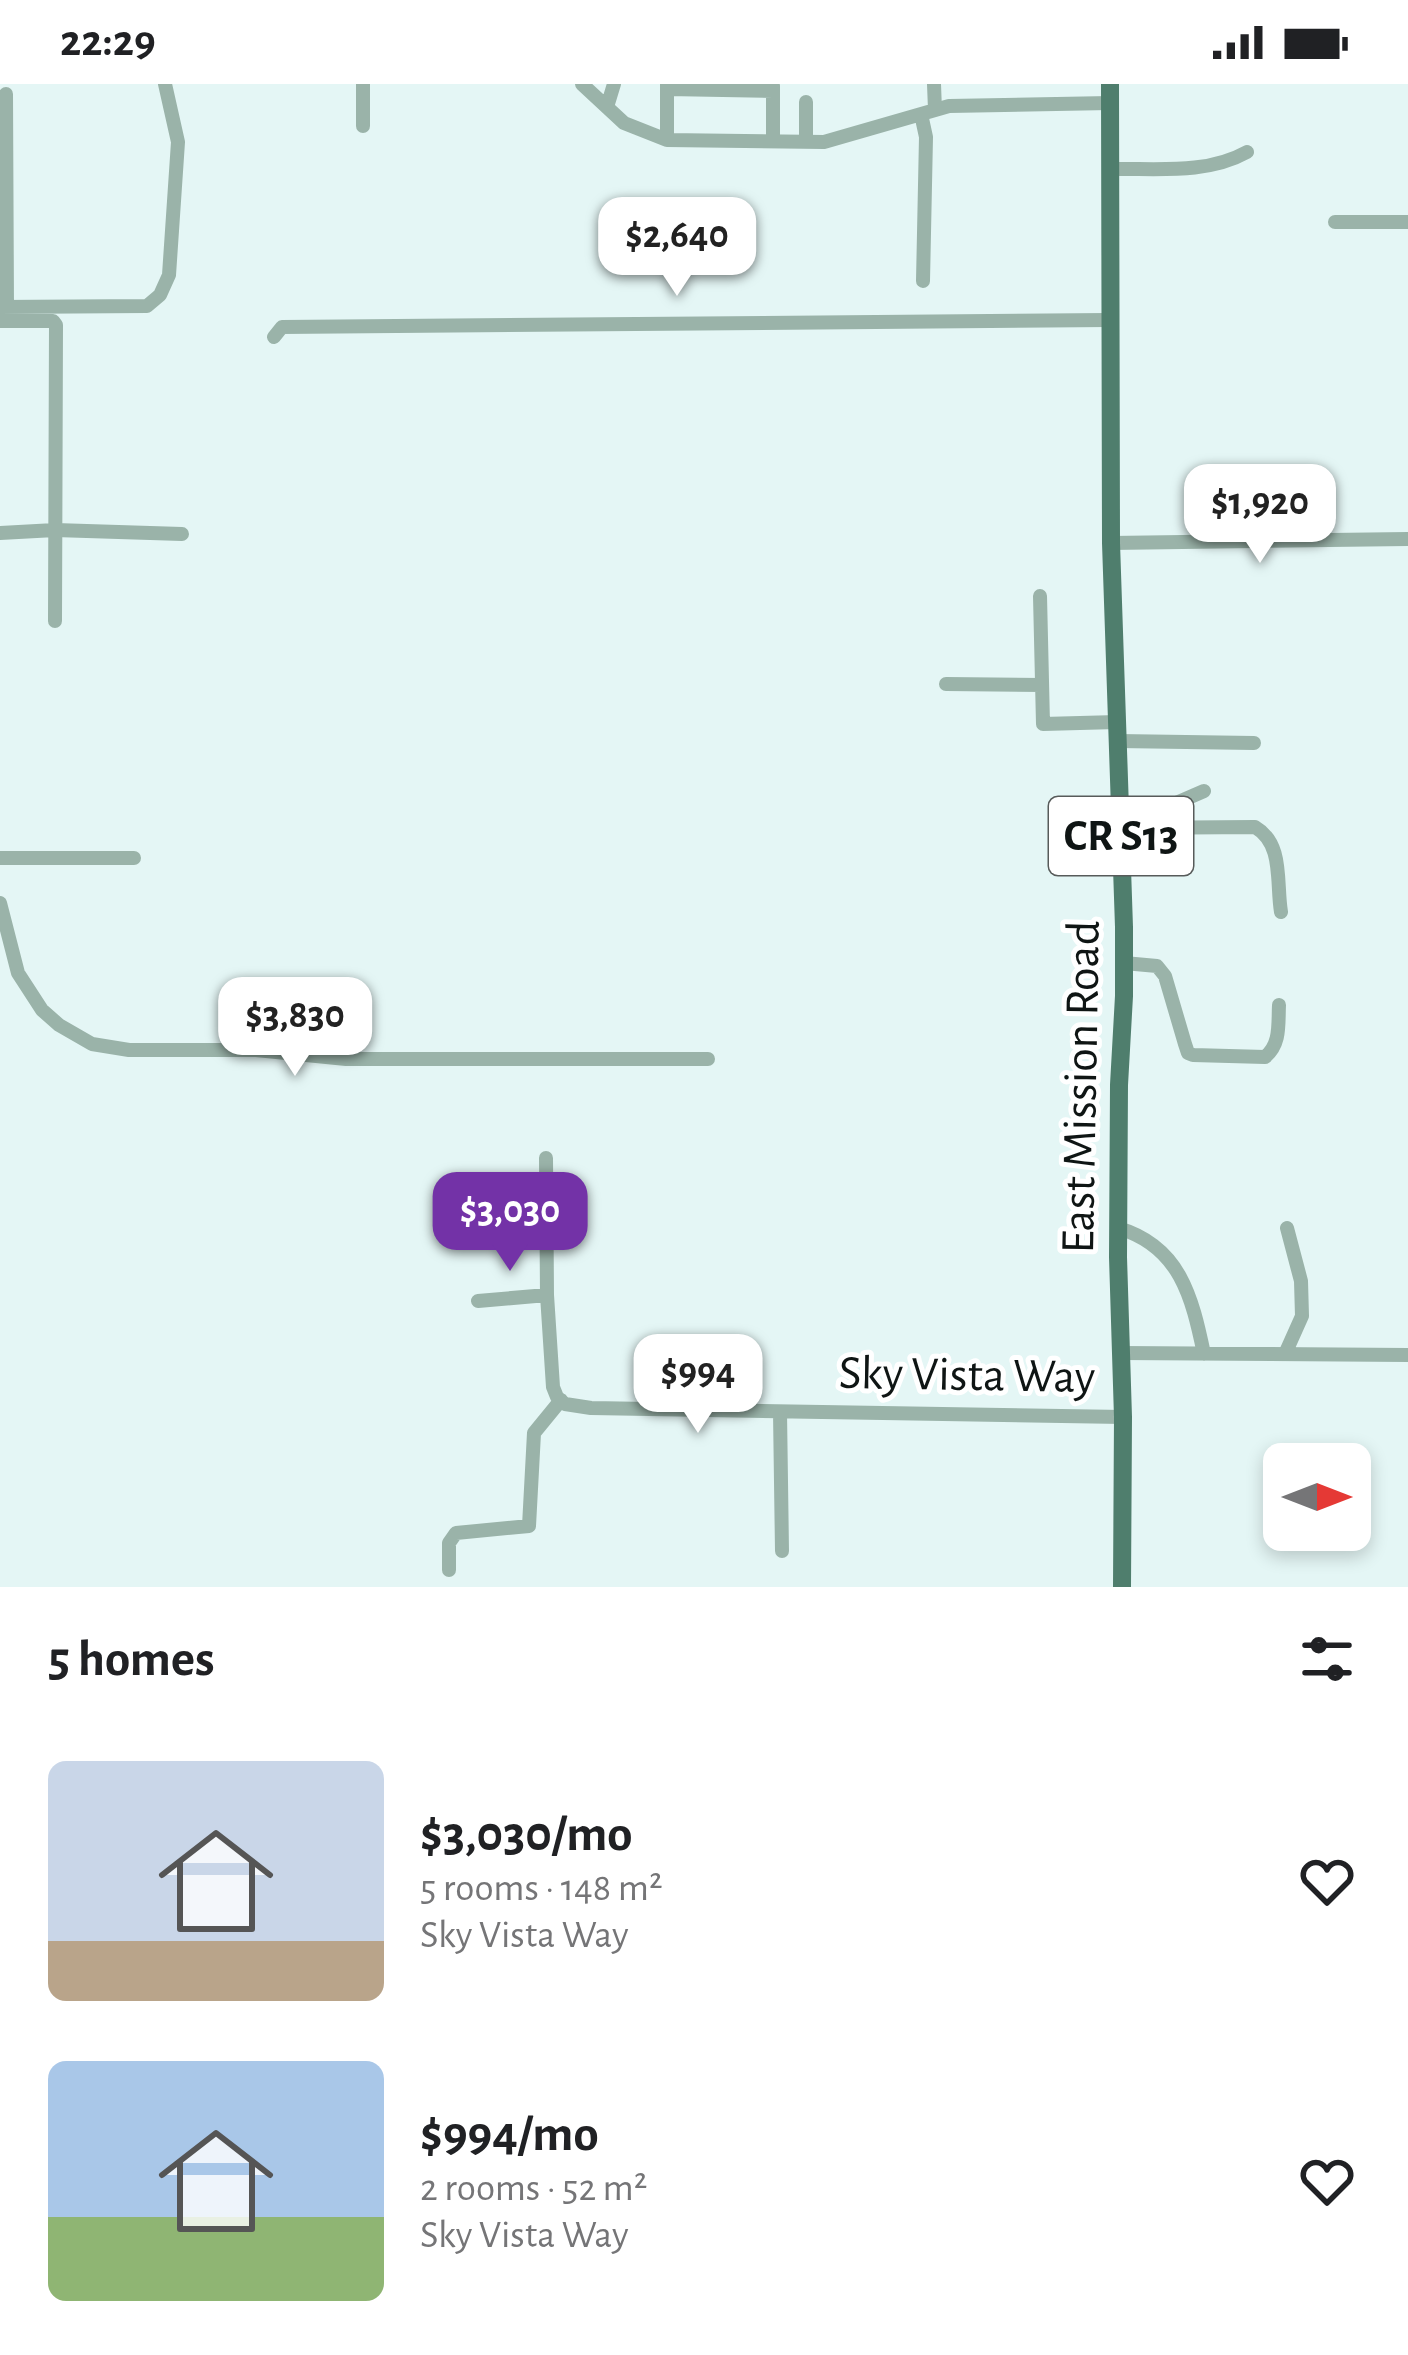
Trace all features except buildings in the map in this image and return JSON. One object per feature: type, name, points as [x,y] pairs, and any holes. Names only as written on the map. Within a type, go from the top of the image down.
[{"type":"main road","name":"East Mission Road","points":[[1110,93],[1111,543],[1124,963],[1118,1228],[1122,1587]]},
{"type":"street","points":[[2,312],[147,306],[160,296],[169,275],[178,142],[165,84]]},
{"type":"street","points":[[363,84],[363,125]]},
{"type":"street","points":[[582,84],[624,123],[667,140],[824,142],[949,106],[1110,93]]},
{"type":"street","points":[[607,107],[614,84]]},
{"type":"street","points":[[923,281],[926,137],[934,84]]},
{"type":"street","points":[[993,84],[993,105]]},
{"type":"street","points":[[667,140],[668,87],[773,87],[773,141]]},
{"type":"street","points":[[2,312],[6,94]]},
{"type":"street","points":[[806,102],[806,142]]},
{"type":"street","points":[[1109,169],[1207,167],[1228,163],[1247,152]]},
{"type":"street","points":[[1335,223],[1408,221]]},
{"type":"street","points":[[2,312],[56,325],[55,621]]},
{"type":"street","points":[[274,337],[282,327],[1108,320]]},
{"type":"street","points":[[0,532],[182,534]]},
{"type":"street","points":[[1111,543],[1408,539]]},
{"type":"street","points":[[1040,596],[1043,724],[1254,743]]},
{"type":"street","points":[[946,684],[1042,685]]},
{"type":"street","points":[[1121,824],[1204,791]]},
{"type":"street","points":[[1121,824],[1255,827],[1269,835],[1276,854],[1281,912]]},
{"type":"street","points":[[0,858],[134,858]]},
{"type":"street","points":[[0,903],[18,973],[42,1010],[92,1044],[129,1050],[256,1050],[346,1059],[709,1059]]},
{"type":"street","points":[[1124,963],[1157,966],[1165,976],[1188,1053],[1193,1055],[1265,1057],[1278,1038],[1279,1005]]},
{"type":"street","points":[[448,1570],[449,1543],[456,1533],[529,1526],[534,1433],[561,1400],[553,1387],[547,1295],[547,1158]]},
{"type":"street","points":[[1118,1228],[1148,1241],[1178,1272],[1193,1304],[1204,1354]]},
{"type":"street","points":[[1285,1354],[1302,1316],[1301,1281],[1287,1228]]},
{"type":"street","points":[[478,1301],[547,1295]]},
{"type":"street","points":[[1120,1353],[1408,1355]]},
{"type":"street","name":"Sky Vista Way","points":[[561,1400],[590,1408],[696,1412],[1123,1417]]},
{"type":"street","points":[[780,1412],[782,1551]]}]
